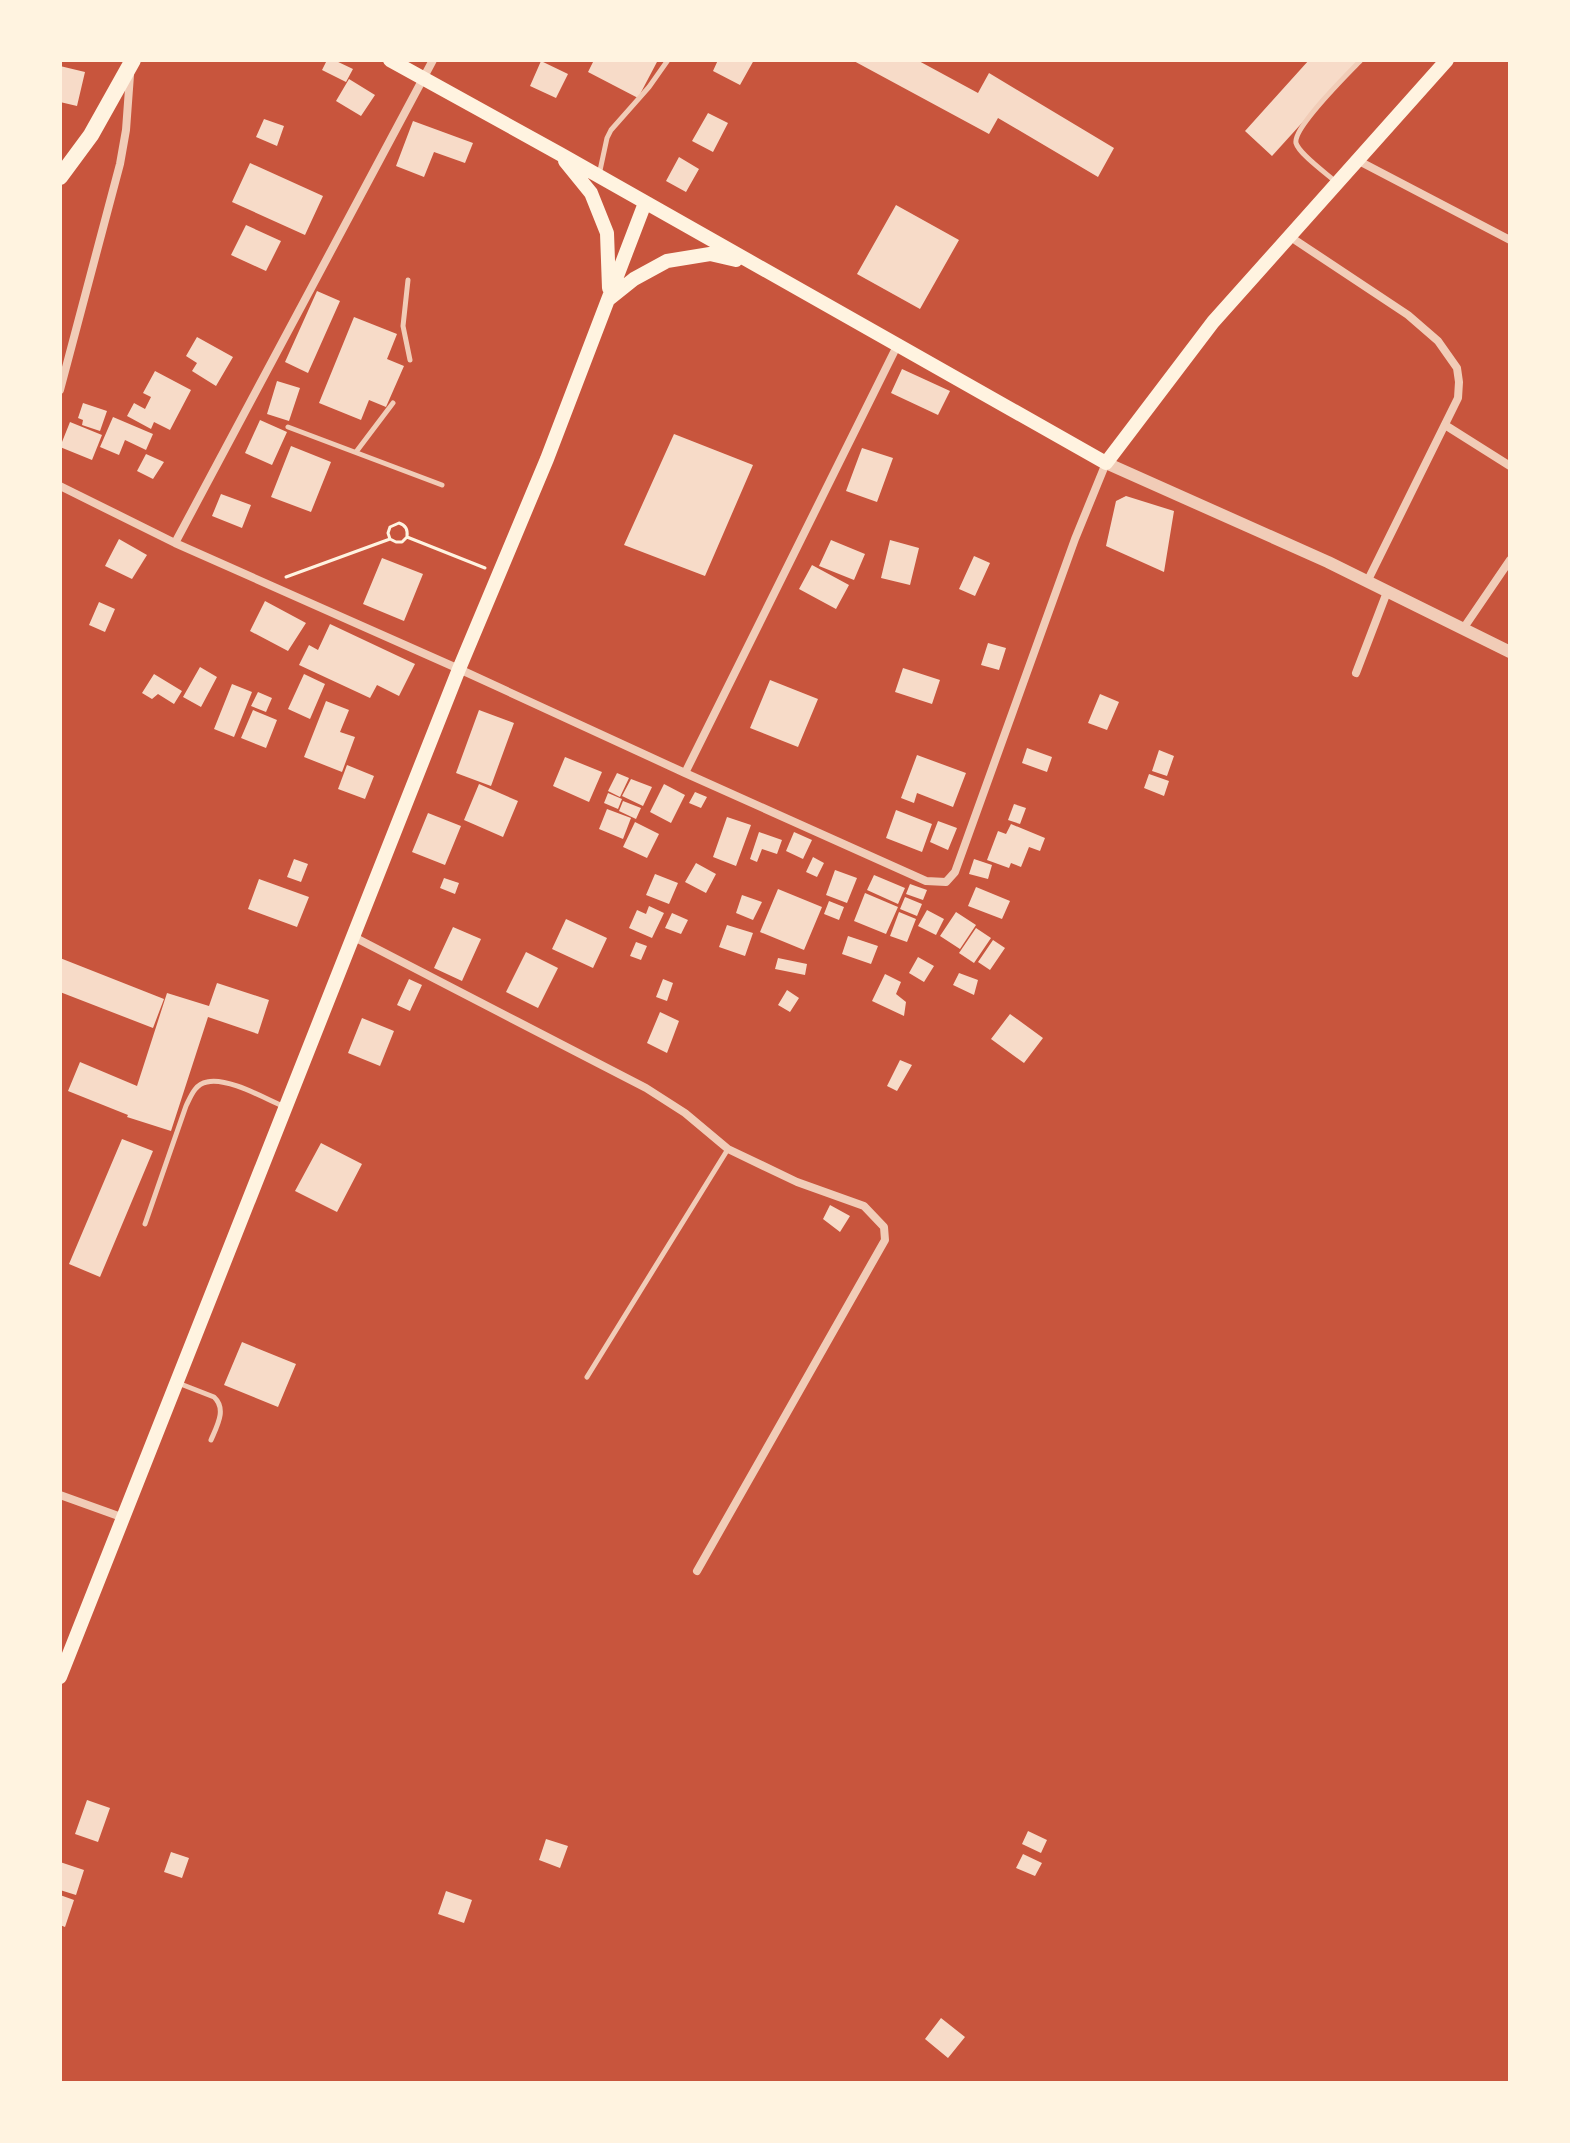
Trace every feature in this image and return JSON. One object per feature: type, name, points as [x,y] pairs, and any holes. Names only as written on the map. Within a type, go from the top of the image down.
[{"type":"main road","points":[[390,60],[1106,463],[1213,322],[1447,60]]},
{"type":"main road","points":[[60,177],[91,135],[132,63]]},
{"type":"main road","points":[[560,154],[591,193],[607,233],[609,299]]},
{"type":"main road","points":[[60,1677],[459,669],[547,459],[645,203]]},
{"type":"main road","points":[[609,299],[634,279],[667,261],[710,254],[752,264]]},
{"type":"street","points":[[175,543],[433,60]]},
{"type":"street","points":[[60,390],[120,164],[132,63]]},
{"type":"street","points":[[1357,160],[1510,240]]},
{"type":"street","points":[[1289,236],[1408,315],[1438,341],[1457,368],[1458,398],[1367,582]]},
{"type":"street","points":[[685,773],[897,346]]},
{"type":"street","points":[[1445,425],[1510,466]]},
{"type":"street","points":[[60,486],[175,543],[926,881],[946,882],[955,872],[1075,539],[1106,463],[1328,562],[1510,652]]},
{"type":"street","points":[[1463,629],[1510,560]]},
{"type":"street","points":[[1356,673],[1387,592]]},
{"type":"street","points":[[354,937],[646,1088],[685,1113],[728,1149],[797,1182],[864,1206],[884,1227],[885,1240],[697,1571]]},
{"type":"street","points":[[60,1495],[124,1518]]},
{"type":"lane","points":[[599,176],[611,130],[668,60]]},
{"type":"lane","points":[[1337,183],[1302,152],[1296,144],[1297,133],[1361,60]]},
{"type":"lane","points":[[408,280],[403,326],[410,360]]},
{"type":"lane","points":[[356,452],[393,403]]},
{"type":"lane","points":[[288,427],[442,485]]},
{"type":"lane","points":[[145,1224],[194,1090],[206,1082],[225,1082],[287,1108]]},
{"type":"lane","points":[[587,1377],[728,1149]]},
{"type":"lane","points":[[178,1383],[219,1401],[222,1409],[211,1440]]},
{"type":"path","points":[[390,539],[389,529],[396,523],[405,526],[407,537]]},
{"type":"path","points":[[407,537],[499,573]]},
{"type":"path","points":[[267,584],[390,539],[398,543],[407,537]]},
{"type":"building","points":[[327,60],[353,69],[346,82],[322,70]]},
{"type":"building","points":[[594,60],[658,60],[638,98],[588,72]]},
{"type":"building","points":[[718,60],[754,60],[740,85],[713,71]]},
{"type":"building","points":[[852,60],[917,60],[978,93],[989,73],[1114,148],[1098,177],[998,118],[989,134]]},
{"type":"building","points":[[1309,60],[1359,60],[1272,156],[1245,131]]},
{"type":"building","points":[[541,61],[568,74],[556,98],[530,86]]},
{"type":"building","points":[[60,66],[85,72],[77,106],[60,102]]},
{"type":"building","points":[[349,79],[375,95],[361,116],[336,101]]},
{"type":"building","points":[[708,113],[728,123],[713,152],[692,141]]},
{"type":"building","points":[[264,119],[284,126],[277,146],[256,137]]},
{"type":"building","points":[[413,121],[473,143],[465,163],[434,152],[424,177],[396,166]]},
{"type":"building","points":[[679,157],[699,169],[686,192],[666,181]]},
{"type":"building","points":[[250,163],[323,196],[305,235],[232,202]]},
{"type":"building","points":[[896,205],[959,240],[920,309],[857,274]]},
{"type":"building","points":[[246,225],[281,241],[266,271],[231,255]]},
{"type":"building","points":[[317,291],[340,301],[308,373],[285,362]]},
{"type":"building","points":[[354,317],[397,334],[387,359],[404,366],[386,407],[369,400],[361,420],[319,403]]},
{"type":"building","points":[[197,337],[233,357],[216,386],[192,371],[197,363],[186,356]]},
{"type":"building","points":[[902,369],[950,391],[938,415],[891,393]]},
{"type":"building","points":[[155,371],[191,390],[170,430],[154,422],[151,429],[127,416],[134,403],[145,409],[151,397],[143,393]]},
{"type":"building","points":[[277,381],[300,388],[289,421],[267,414]]},
{"type":"building","points":[[83,403],[107,411],[100,431],[82,425],[83,420],[78,418]]},
{"type":"building","points":[[113,417],[153,434],[146,450],[125,440],[119,455],[100,447]]},
{"type":"building","points":[[260,420],[287,432],[272,465],[245,453]]},
{"type":"building","points":[[70,422],[102,435],[92,460],[60,447]]},
{"type":"building","points":[[674,434],[753,465],[705,576],[624,545]]},
{"type":"building","points":[[291,446],[331,462],[311,512],[271,497]]},
{"type":"building","points":[[862,448],[893,458],[877,502],[846,491]]},
{"type":"building","points":[[146,454],[164,462],[153,479],[137,471]]},
{"type":"building","points":[[221,494],[251,505],[242,528],[212,516]]},
{"type":"building","points":[[1126,496],[1174,511],[1164,572],[1106,546],[1116,501]]},
{"type":"building","points":[[119,539],[147,555],[132,579],[105,566]]},
{"type":"building","points":[[831,540],[865,554],[854,580],[819,566]]},
{"type":"building","points":[[890,540],[919,548],[910,585],[881,578]]},
{"type":"building","points":[[974,556],[990,563],[975,596],[959,589]]},
{"type":"building","points":[[382,558],[423,574],[404,621],[363,604]]},
{"type":"building","points":[[812,565],[849,585],[836,609],[799,589]]},
{"type":"building","points":[[265,601],[306,623],[288,651],[250,631]]},
{"type":"building","points":[[99,602],[115,609],[105,632],[89,625]]},
{"type":"building","points":[[330,624],[415,664],[399,696],[377,685],[370,698],[299,665],[309,645],[318,650]]},
{"type":"building","points":[[988,643],[1006,648],[999,670],[981,665]]},
{"type":"building","points":[[200,667],[217,677],[201,707],[183,697]]},
{"type":"building","points":[[903,668],[940,680],[932,704],[895,692]]},
{"type":"building","points":[[154,674],[182,691],[174,704],[158,694],[152,699],[142,693]]},
{"type":"building","points":[[304,674],[325,684],[310,719],[288,709]]},
{"type":"building","points":[[770,680],[818,699],[798,747],[750,728]]},
{"type":"building","points":[[232,684],[252,692],[234,737],[214,729]]},
{"type":"building","points":[[258,692],[272,698],[266,712],[251,706]]},
{"type":"building","points":[[1100,694],[1119,702],[1107,730],[1088,723]]},
{"type":"building","points":[[326,701],[349,710],[340,732],[355,737],[342,772],[304,757]]},
{"type":"building","points":[[253,710],[277,720],[266,748],[241,738]]},
{"type":"building","points":[[479,710],[514,723],[491,786],[456,773]]},
{"type":"building","points":[[1027,748],[1052,757],[1047,772],[1022,763]]},
{"type":"building","points":[[1159,750],[1174,756],[1167,776],[1152,771]]},
{"type":"building","points":[[917,755],[966,773],[953,807],[917,793],[914,803],[901,798]]},
{"type":"building","points":[[565,757],[602,772],[589,802],[553,786]]},
{"type":"building","points":[[347,765],[374,776],[365,799],[338,789]]},
{"type":"building","points":[[617,773],[629,778],[620,797],[608,791]]},
{"type":"building","points":[[1149,774],[1169,781],[1164,796],[1144,788]]},
{"type":"building","points":[[631,779],[652,787],[643,806],[622,796]]},
{"type":"building","points":[[479,784],[518,801],[503,837],[464,820]]},
{"type":"building","points":[[664,784],[685,795],[671,823],[650,812]]},
{"type":"building","points":[[695,792],[707,797],[701,808],[689,803]]},
{"type":"building","points":[[608,793],[622,799],[618,809],[604,803]]},
{"type":"building","points":[[623,801],[641,808],[636,819],[619,811]]},
{"type":"building","points":[[1014,804],[1026,808],[1020,824],[1008,820]]},
{"type":"building","points":[[607,809],[631,818],[623,839],[599,829]]},
{"type":"building","points":[[896,810],[932,824],[922,852],[886,838]]},
{"type":"building","points":[[428,813],[461,826],[445,865],[412,852]]},
{"type":"building","points":[[727,817],[751,825],[736,866],[713,857]]},
{"type":"building","points":[[938,821],[957,828],[948,850],[930,842]]},
{"type":"building","points":[[635,822],[659,834],[647,858],[623,847]]},
{"type":"building","points":[[1011,824],[1045,838],[1040,851],[1029,847],[1021,867],[1011,863],[1009,868],[987,860],[998,831],[1006,834]]},
{"type":"building","points":[[759,832],[782,840],[777,854],[762,849],[757,862],[750,859]]},
{"type":"building","points":[[794,832],[812,840],[803,859],[786,851]]},
{"type":"building","points":[[813,857],[824,863],[817,877],[806,872]]},
{"type":"building","points":[[294,859],[308,864],[301,882],[287,877]]},
{"type":"building","points":[[974,859],[992,865],[988,879],[969,874]]},
{"type":"building","points":[[696,863],[716,874],[706,893],[685,882]]},
{"type":"building","points":[[835,870],[857,878],[847,903],[826,895]]},
{"type":"building","points":[[655,874],[678,883],[669,904],[646,895]]},
{"type":"building","points":[[874,875],[905,888],[898,904],[867,890]]},
{"type":"building","points":[[444,878],[459,883],[455,894],[440,888]]},
{"type":"building","points":[[259,879],[309,897],[297,927],[248,909]]},
{"type":"building","points":[[910,884],[927,890],[923,900],[906,894]]},
{"type":"building","points":[[976,887],[1010,901],[1002,919],[968,906]]},
{"type":"building","points":[[778,889],[822,907],[804,950],[760,932]]},
{"type":"building","points":[[865,893],[898,907],[886,934],[854,921]]},
{"type":"building","points":[[742,895],[762,902],[753,920],[736,913]]},
{"type":"building","points":[[905,897],[922,904],[917,916],[900,909]]},
{"type":"building","points":[[829,901],[844,907],[839,920],[824,914]]},
{"type":"building","points":[[649,906],[664,913],[652,938],[629,928],[637,910],[646,914]]},
{"type":"building","points":[[927,910],[944,919],[936,935],[918,926]]},
{"type":"building","points":[[899,912],[916,919],[907,942],[890,936]]},
{"type":"building","points":[[956,912],[976,925],[960,949],[940,936]]},
{"type":"building","points":[[672,913],[688,920],[681,934],[665,928]]},
{"type":"building","points":[[566,919],[607,938],[593,968],[552,949]]},
{"type":"building","points":[[727,925],[753,933],[745,956],[719,947]]},
{"type":"building","points":[[453,927],[481,939],[462,981],[434,968]]},
{"type":"building","points":[[976,928],[991,938],[974,963],[959,953]]},
{"type":"building","points":[[848,936],[878,946],[871,964],[842,954]]},
{"type":"building","points":[[993,940],[1005,948],[990,970],[978,962]]},
{"type":"building","points":[[636,942],[647,946],[641,960],[630,956]]},
{"type":"building","points":[[526,952],[558,968],[538,1008],[506,992]]},
{"type":"building","points":[[918,957],[934,966],[924,982],[909,973]]},
{"type":"building","points":[[60,958],[164,999],[153,1028],[60,992]]},
{"type":"building","points":[[778,958],[807,964],[805,975],[775,969]]},
{"type":"building","points":[[959,973],[978,980],[974,995],[953,985]]},
{"type":"building","points":[[885,974],[901,982],[896,994],[906,1002],[904,1016],[872,1001]]},
{"type":"building","points":[[409,979],[422,985],[410,1011],[397,1005]]},
{"type":"building","points":[[663,979],[673,983],[667,1001],[656,997]]},
{"type":"building","points":[[217,983],[269,1000],[258,1034],[208,1017],[171,1131],[127,1117],[68,1091],[80,1062],[137,1086],[167,993],[209,1006]]},
{"type":"building","points":[[787,990],[799,998],[790,1012],[778,1005]]},
{"type":"building","points":[[660,1012],[679,1021],[667,1053],[647,1043]]},
{"type":"building","points":[[1010,1014],[1043,1038],[1024,1063],[991,1039]]},
{"type":"building","points":[[362,1018],[394,1031],[380,1066],[348,1053]]},
{"type":"building","points":[[900,1060],[912,1065],[897,1091],[887,1086]]},
{"type":"building","points":[[122,1139],[153,1151],[100,1277],[69,1264]]},
{"type":"building","points":[[321,1143],[362,1164],[337,1212],[295,1191]]},
{"type":"building","points":[[830,1205],[850,1216],[840,1232],[823,1219]]},
{"type":"building","points":[[242,1342],[296,1364],[278,1407],[224,1385]]},
{"type":"building","points":[[87,1800],[110,1808],[98,1842],[75,1834]]},
{"type":"building","points":[[1028,1831],[1047,1840],[1041,1853],[1022,1844]]},
{"type":"building","points":[[546,1839],[568,1846],[560,1868],[539,1860]]},
{"type":"building","points":[[171,1852],[189,1858],[182,1878],[164,1872]]},
{"type":"building","points":[[1023,1854],[1042,1863],[1035,1876],[1016,1868]]},
{"type":"building","points":[[60,1862],[84,1870],[76,1895],[60,1890]]},
{"type":"building","points":[[446,1891],[472,1900],[464,1923],[438,1914]]},
{"type":"building","points":[[60,1895],[74,1900],[65,1927],[60,1925]]},
{"type":"building","points":[[941,2018],[965,2037],[948,2058],[925,2039]]}]
